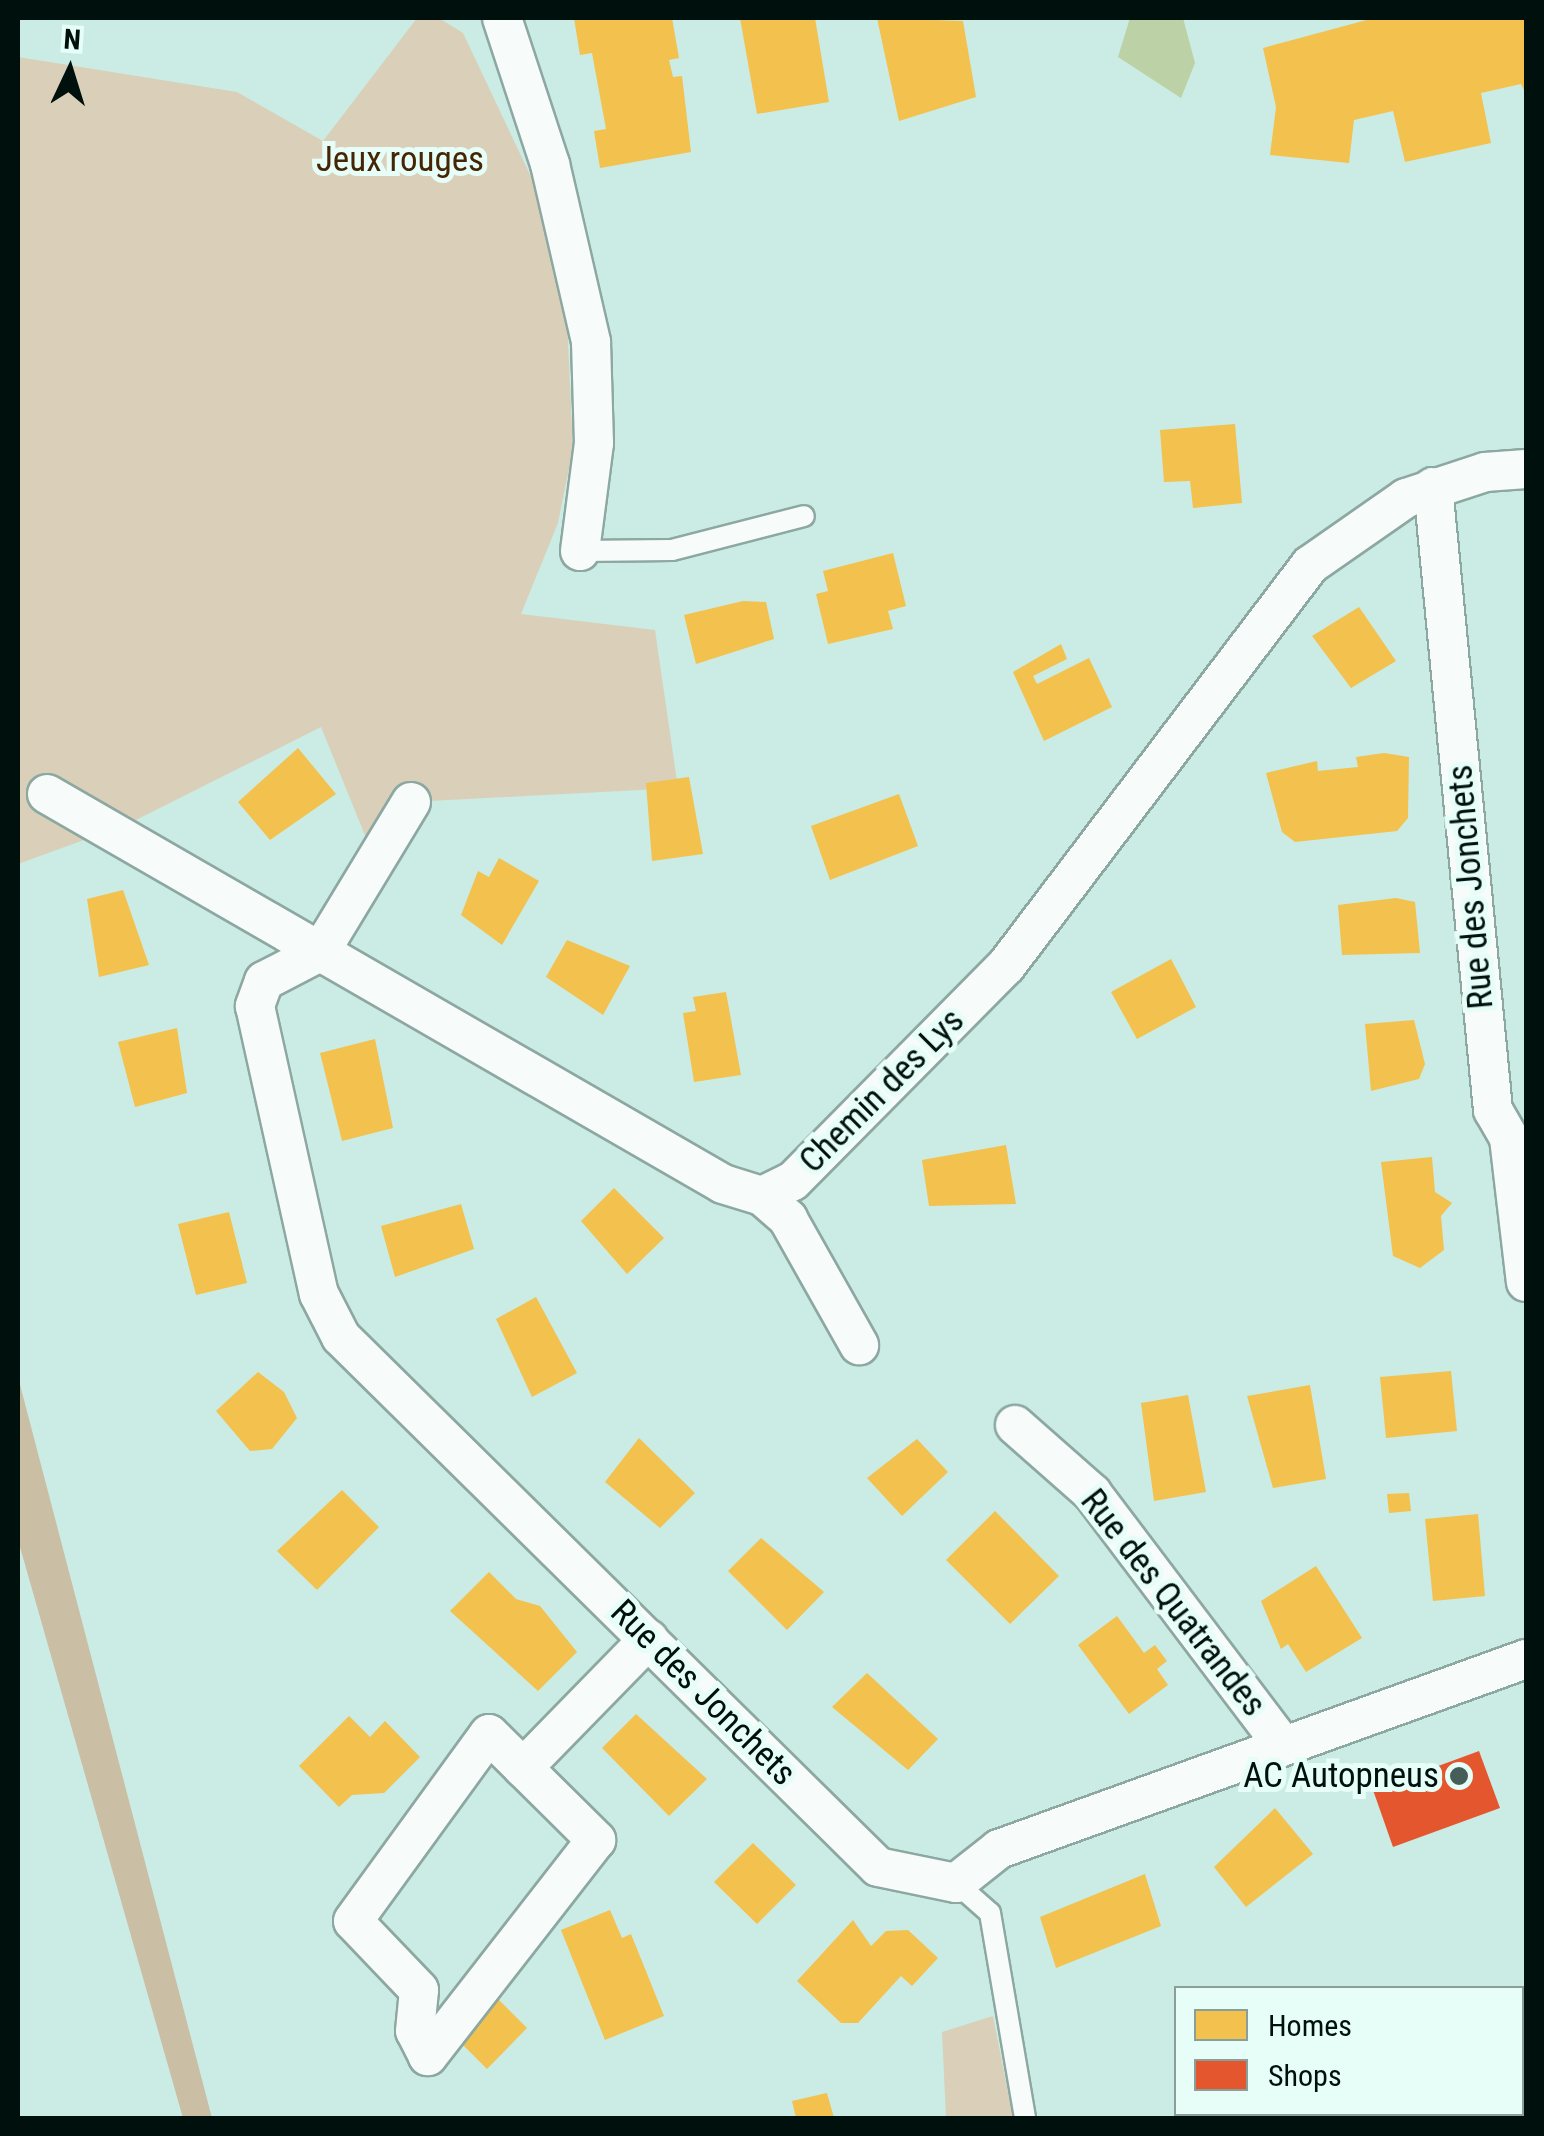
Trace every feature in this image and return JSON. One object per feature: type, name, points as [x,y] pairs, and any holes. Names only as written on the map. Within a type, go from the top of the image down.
[{"type":"street","points":[[502,18],[550,164],[590,342],[594,443],[580,551]]},
{"type":"street","name":"Chemin des Lys","points":[[47,794],[722,1184],[762,1196],[794,1180],[1006,966],[1310,565],[1342,536],[1434,487],[1526,469]]},
{"type":"street","name":"Rue des Jonchets","points":[[1434,487],[1493,1110],[1518,1136],[1526,1282]]},
{"type":"street","points":[[320,952],[411,802]]},
{"type":"street","name":"Rue des Jonchets","points":[[320,952],[264,981],[255,1006],[319,1294],[341,1336],[878,1867],[956,1883]]},
{"type":"street","points":[[762,1196],[788,1220],[859,1345]]},
{"type":"street","name":"Rue des Quatrandes","points":[[1014,1425],[1092,1493],[1282,1746]]},
{"type":"street","points":[[523,1768],[649,1638]]},
{"type":"street","points":[[956,1883],[999,1848],[1526,1660]]},
{"type":"street","points":[[490,1734],[523,1768],[596,1840],[428,2056],[415,2031],[419,1990],[352,1921],[490,1734]]},
{"type":"lane","points":[[580,551],[672,550],[804,516]]},
{"type":"lane","points":[[956,1883],[990,1913],[1026,2118]]},
{"type":"green space","name":"Jeux rouges","points":[[417,18],[439,18],[463,33],[542,200],[567,321],[573,449],[558,523],[521,614],[655,630],[678,788],[411,802],[373,855],[321,727],[128,824],[18,864],[18,57],[237,92],[323,141]]},
{"type":"green space","points":[[993,2016],[1013,2118],[946,2118],[942,2032]]},
{"type":"shaded area","points":[[1130,18],[1183,18],[1195,63],[1181,98],[1118,57]]},
{"type":"shaded area","points":[[18,1377],[212,2118],[183,2118],[18,1540]]},
{"type":"building: Homes","points":[[574,18],[672,18],[679,58],[669,60],[673,77],[682,76],[691,152],[600,168],[594,131],[606,129],[592,53],[580,55]]},
{"type":"building: Homes","points":[[740,18],[815,18],[829,102],[757,114]]},
{"type":"building: Homes","points":[[877,18],[963,21],[976,97],[899,121]]},
{"type":"building: Homes","points":[[1374,18],[1526,18],[1526,94],[1521,84],[1481,93],[1491,143],[1405,162],[1393,111],[1354,120],[1349,163],[1270,155],[1276,107],[1263,48]]},
{"type":"building: Homes","points":[[1235,424],[1242,503],[1193,508],[1190,481],[1164,482],[1160,430]]},
{"type":"building: Homes","points":[[893,553],[906,606],[888,611],[893,629],[828,644],[816,594],[828,591],[823,571]]},
{"type":"building: Homes","points":[[743,601],[766,602],[774,639],[696,664],[684,615]]},
{"type":"building: Homes","points":[[1359,607],[1396,661],[1351,688],[1312,636]]},
{"type":"building: Homes","points":[[1061,644],[1067,659],[1033,676],[1037,684],[1089,658],[1112,707],[1044,741],[1013,672]]},
{"type":"building: Homes","points":[[298,748],[336,794],[270,840],[238,802]]},
{"type":"building: Homes","points":[[1384,753],[1409,757],[1408,818],[1397,831],[1295,842],[1282,832],[1266,773],[1317,761],[1318,771],[1358,767],[1356,757]]},
{"type":"building: Homes","points":[[689,777],[703,854],[652,861],[646,783]]},
{"type":"building: Homes","points":[[899,794],[918,846],[830,880],[811,826]]},
{"type":"building: Homes","points":[[499,858],[539,881],[502,945],[461,915],[478,871],[489,877]]},
{"type":"building: Homes","points":[[123,890],[149,965],[99,977],[87,899]]},
{"type":"building: Homes","points":[[1396,898],[1415,902],[1420,953],[1342,955],[1338,905]]},
{"type":"building: Homes","points":[[567,940],[630,966],[603,1015],[546,977]]},
{"type":"building: Homes","points":[[1171,959],[1196,1007],[1137,1039],[1111,992]]},
{"type":"building: Homes","points":[[726,992],[741,1075],[694,1082],[683,1013],[696,1011],[693,997]]},
{"type":"building: Homes","points":[[1414,1020],[1425,1064],[1419,1079],[1371,1091],[1365,1024]]},
{"type":"building: Homes","points":[[177,1028],[187,1093],[135,1107],[118,1042]]},
{"type":"building: Homes","points":[[375,1039],[393,1128],[342,1141],[320,1053]]},
{"type":"building: Homes","points":[[1006,1145],[1016,1204],[929,1206],[922,1160]]},
{"type":"building: Homes","points":[[1432,1157],[1435,1192],[1452,1203],[1441,1216],[1444,1250],[1420,1268],[1393,1256],[1381,1162]]},
{"type":"building: Homes","points":[[614,1188],[664,1238],[627,1274],[581,1221]]},
{"type":"building: Homes","points":[[461,1204],[474,1249],[395,1277],[381,1226]]},
{"type":"building: Homes","points":[[229,1212],[247,1283],[196,1295],[178,1224]]},
{"type":"building: Homes","points":[[536,1297],[577,1373],[532,1397],[496,1319]]},
{"type":"building: Homes","points":[[1451,1371],[1457,1431],[1386,1438],[1380,1377]]},
{"type":"building: Homes","points":[[258,1372],[284,1392],[297,1418],[272,1449],[250,1451],[216,1411]]},
{"type":"building: Homes","points":[[1310,1385],[1326,1479],[1273,1488],[1247,1396]]},
{"type":"building: Homes","points":[[1188,1395],[1206,1492],[1154,1501],[1141,1403]]},
{"type":"building: Homes","points":[[639,1438],[695,1493],[660,1528],[605,1482]]},
{"type":"building: Homes","points":[[917,1439],[948,1472],[902,1516],[867,1478]]},
{"type":"building: Homes","points":[[342,1490],[379,1527],[317,1590],[277,1551]]},
{"type":"building: Homes","points":[[1409,1493],[1411,1511],[1389,1513],[1387,1494]]},
{"type":"building: Homes","points":[[995,1511],[1059,1576],[1010,1624],[946,1560]]},
{"type":"building: Homes","points":[[1478,1514],[1485,1596],[1433,1601],[1425,1519]]},
{"type":"building: Homes","points":[[761,1538],[824,1592],[787,1630],[728,1571]]},
{"type":"building: Homes","points":[[1316,1566],[1362,1638],[1306,1672],[1288,1644],[1281,1649],[1261,1601]]},
{"type":"building: Homes","points":[[489,1572],[516,1599],[540,1606],[577,1652],[538,1691],[450,1611]]},
{"type":"building: Homes","points":[[1117,1616],[1144,1653],[1155,1645],[1167,1661],[1157,1669],[1168,1685],[1129,1714],[1078,1645]]},
{"type":"building: Homes","points":[[867,1673],[938,1739],[908,1770],[832,1707]]},
{"type":"building: Homes","points":[[636,1714],[707,1779],[669,1816],[602,1748]]},
{"type":"building: Homes","points":[[349,1716],[370,1737],[385,1721],[420,1757],[384,1793],[352,1795],[339,1807],[299,1766]]},
{"type":"building: Homes","points":[[1275,1808],[1313,1854],[1246,1907],[1214,1867]]},
{"type":"building: Homes","points":[[753,1843],[796,1885],[757,1924],[714,1882]]},
{"type":"building: Homes","points":[[1145,1874],[1161,1926],[1056,1968],[1040,1917]]},
{"type":"building: Homes","points":[[610,1910],[622,1938],[631,1934],[664,2016],[605,2040],[561,1930]]},
{"type":"building: Homes","points":[[853,1920],[871,1946],[886,1931],[908,1930],[938,1958],[912,1986],[901,1976],[858,2023],[841,2023],[797,1981]]},
{"type":"building: Homes","points":[[488,1989],[527,2028],[487,2069],[448,2030]]},
{"type":"building: Homes","points":[[827,2093],[834,2118],[796,2118],[792,2101]]},
{"type":"building: Shops","points":[[1479,1751],[1500,1808],[1393,1847],[1373,1790]]},
{"type":"place","name":"AC Autopneus","points":[[1459,1776]]}]
